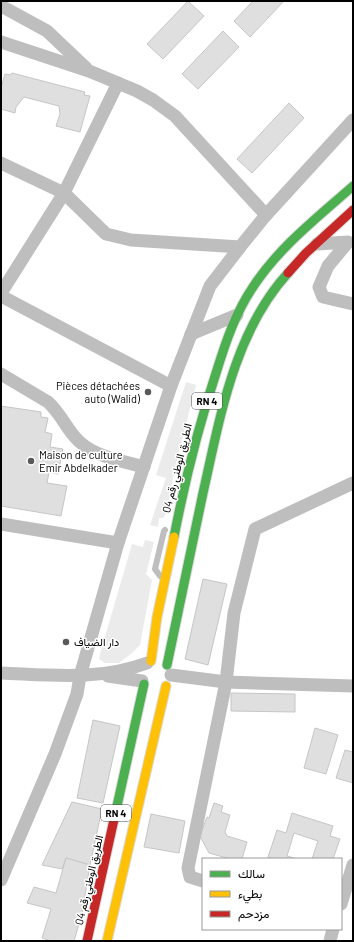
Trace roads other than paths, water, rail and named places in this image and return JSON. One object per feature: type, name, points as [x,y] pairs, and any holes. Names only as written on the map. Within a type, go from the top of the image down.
[{"type":"highway","name":"الطريق الوطني رقم 04","points":[[149,662],[176,523],[204,411],[226,342],[237,315],[252,287],[262,274],[286,248],[353,186]]},
{"type":"highway","name":"RN 4","points":[[107,941],[168,675],[221,416],[244,344],[254,322],[279,282],[353,210]]},
{"type":"highway","points":[[156,660],[162,661],[168,675],[161,690],[155,690],[149,688],[143,682],[141,671],[149,662],[156,660]]},
{"type":"highway","name":"الطريق الوطني رقم 04","points":[[87,941],[143,682]]},
{"type":"street","points":[[1,6],[47,31],[88,71]]},
{"type":"street","points":[[1,42],[88,71],[137,91],[153,100],[175,116],[266,215]]},
{"type":"street","points":[[118,83],[64,193],[1,295],[171,386]]},
{"type":"street","points":[[1,880],[56,754],[77,694],[80,676],[118,543],[171,386],[210,286],[240,246],[266,215],[353,120]]},
{"type":"street","points":[[1,163],[64,193],[106,234],[131,240],[240,246]]},
{"type":"street","points":[[317,244],[350,242]]},
{"type":"street","points":[[350,242],[328,266],[319,287],[323,297],[353,304]]},
{"type":"street","points":[[191,334],[237,315]]},
{"type":"street","points":[[1,374],[48,402],[54,408],[75,438],[87,448],[101,455],[144,467]]},
{"type":"street","points":[[202,881],[190,877],[188,868],[226,682],[234,613],[255,529],[353,483]]},
{"type":"street","points":[[1,524],[118,543]]},
{"type":"street","points":[[1,673],[80,676],[132,668],[149,662]]},
{"type":"street","points":[[100,674],[143,682]]},
{"type":"street","points":[[168,675],[226,682],[353,686]]},
{"type":"street","points":[[342,901],[353,865]]},
{"type":"street","points":[[330,941],[333,930]]},
{"type":"place","name":"Pièces détachées auto (Walid)","points":[[148,392]]},
{"type":"place","name":"Maison de culture Emir Abdelkader","points":[[31,461]]},
{"type":"place","name":"دار الضياف","points":[[66,642]]}]
